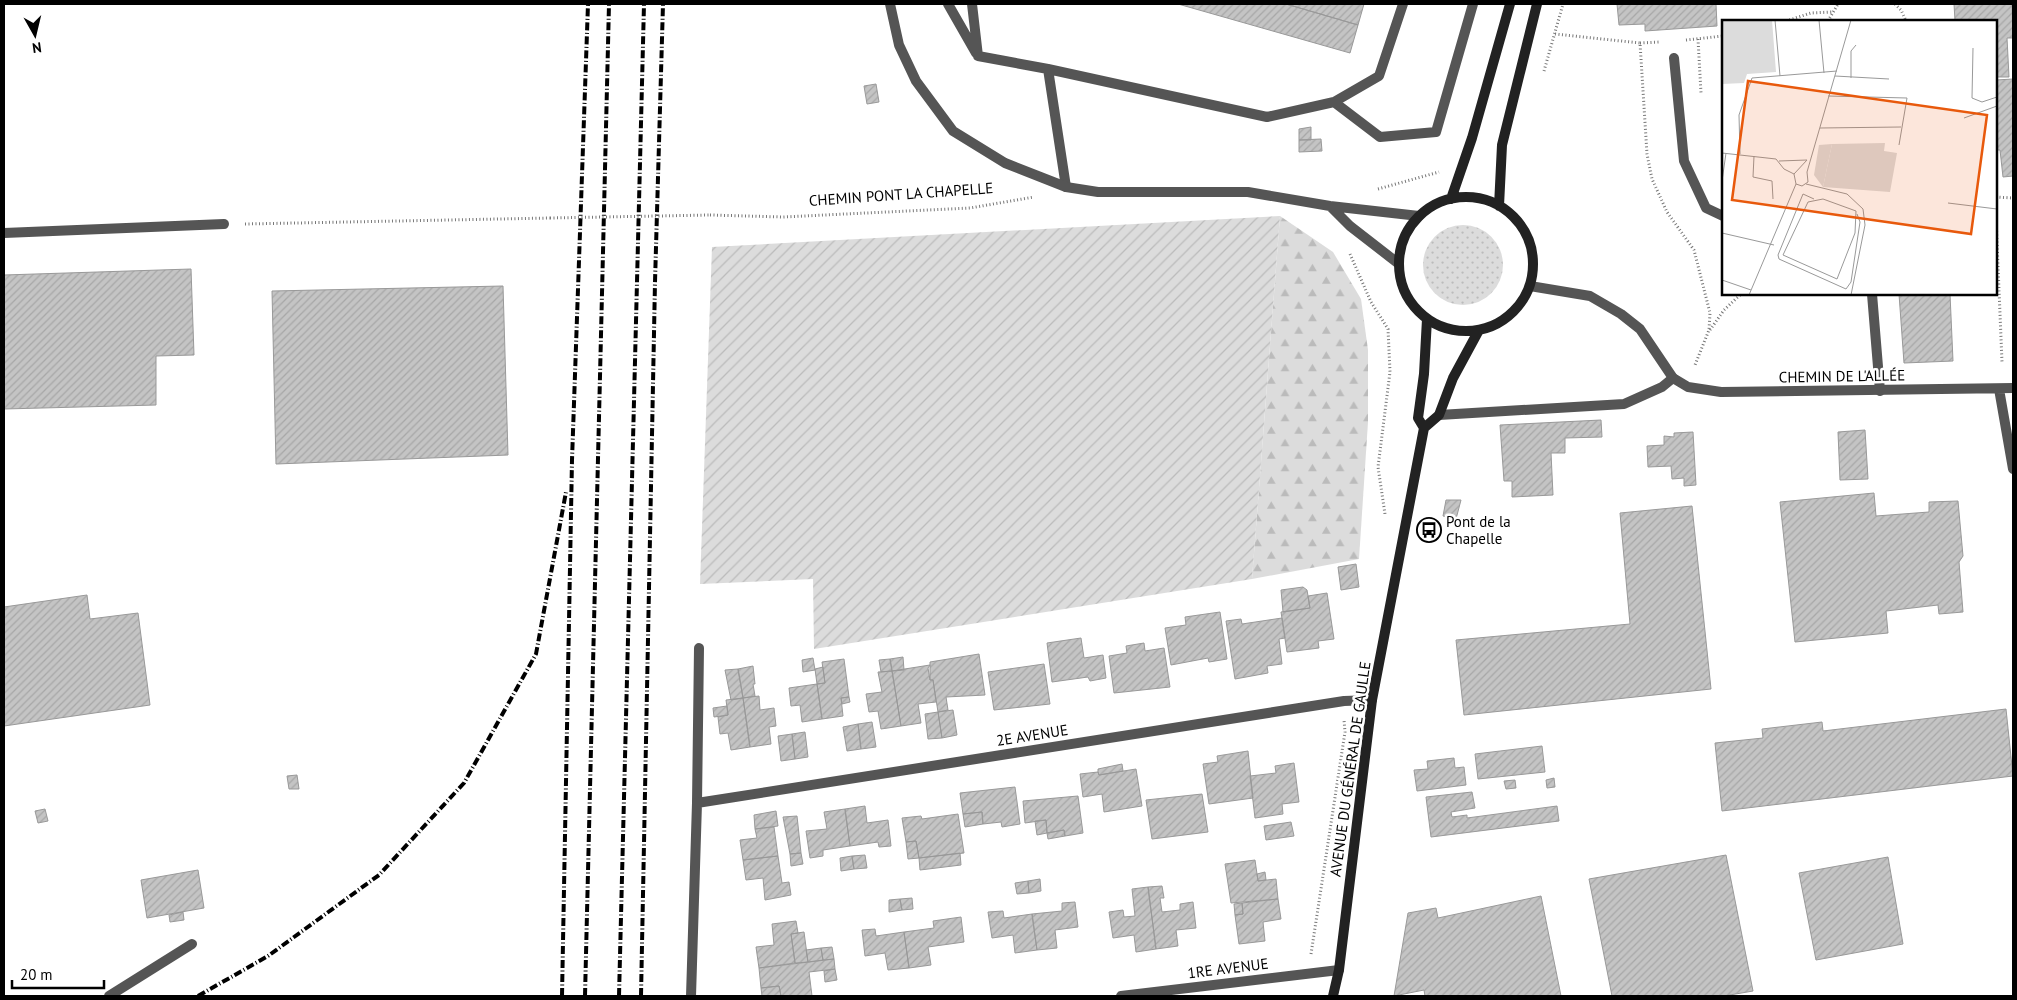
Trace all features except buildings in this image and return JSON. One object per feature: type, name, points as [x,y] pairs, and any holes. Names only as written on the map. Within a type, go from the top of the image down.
[{"type":"main road","points":[[1451,199],[1472,138],[1510,4]]},
{"type":"main road","points":[[1499,206],[1502,145],[1537,4]]},
{"type":"main road","points":[[1475,198],[1499,206],[1511,214],[1527,235],[1533,261],[1530,286],[1518,307],[1501,322],[1480,330],[1452,330],[1427,320],[1412,304],[1402,285],[1399,264],[1404,238],[1419,216],[1434,206],[1451,199],[1475,198]]},
{"type":"main road","name":"AVENUE DU GÉNÉRAL DE GAULLE","points":[[1334,996],[1339,970],[1372,700],[1424,428],[1418,418],[1424,374],[1427,320]]},
{"type":"main road","points":[[1424,428],[1439,415],[1454,378],[1480,330]]},
{"type":"street","points":[[890,4],[899,45],[916,81],[953,131],[1005,163],[1066,187],[1098,192],[1248,192],[1330,206],[1419,216]]},
{"type":"street","points":[[948,4],[978,56],[1048,69],[1266,117],[1334,102],[1379,76],[1403,4]]},
{"type":"street","points":[[972,4],[978,56]]},
{"type":"street","points":[[1334,102],[1380,137],[1436,132],[1473,4]]},
{"type":"street","points":[[1674,58],[1684,160],[1706,208],[1722,216]]},
{"type":"street","points":[[1048,69],[1066,187]]},
{"type":"street","points":[[1330,206],[1350,226],[1399,264]]},
{"type":"street","points":[[4,233],[224,224]]},
{"type":"street","points":[[1439,415],[1624,404],[1662,387],[1673,378],[1640,329],[1621,314],[1590,296],[1530,286]]},
{"type":"street","points":[[1872,295],[1880,390]]},
{"type":"street","name":"CHEMIN DE L'ALLÉE","points":[[1673,378],[1688,386],[1721,392],[2013,388]]},
{"type":"street","points":[[1999,389],[2013,469]]},
{"type":"street","points":[[691,996],[697,803],[699,648]]},
{"type":"street","name":"2E AVENUE","points":[[697,803],[1344,701],[1372,700]]},
{"type":"street","points":[[109,996],[192,944]]},
{"type":"street","name":"1RE AVENUE","points":[[1121,996],[1339,970]]},
{"type":"path","points":[[1828,20],[1838,4]]},
{"type":"path","points":[[1895,4],[1901,10],[1906,20]]},
{"type":"path","points":[[1789,20],[1811,13],[1832,12]]},
{"type":"path","points":[[1554,34],[1640,43],[1647,154],[1652,180],[1667,212],[1694,250],[1710,313],[1709,330]]},
{"type":"path","points":[[1698,39],[1701,98]]},
{"type":"path","name":"CHEMIN PONT LA CHAPELLE","points":[[224,224],[710,215],[783,217],[970,208],[1032,198],[1066,187]]},
{"type":"path","points":[[1997,197],[2013,198]]},
{"type":"path","points":[[1350,226],[1346,242],[1350,254],[1371,302],[1388,329],[1390,372],[1378,467],[1386,520]]},
{"type":"path","points":[[1997,241],[2002,362]]},
{"type":"path","points":[[1695,365],[1709,330],[1724,310],[1740,295]]},
{"type":"path","points":[[1307,974],[1344,732],[1344,701]]},
{"type":"green space","points":[[1280,216],[1333,252],[1361,299],[1368,350],[1368,422],[1359,559],[1252,579]]},
{"type":"green space","points":[[1280,216],[1252,579],[814,649],[813,579],[700,584],[712,247]]},
{"type":"green space","points":[[1463,225],[1478,228],[1491,237],[1500,250],[1503,265],[1500,280],[1491,293],[1478,302],[1463,305],[1448,302],[1435,293],[1426,280],[1423,265],[1426,250],[1435,237],[1448,228]]},
{"type":"railway","points":[[562,996],[572,460],[588,4]]},
{"type":"railway","points":[[585,996],[609,4]]},
{"type":"railway","points":[[619,996],[644,4]]},
{"type":"railway","points":[[641,996],[655,282],[663,4]]},
{"type":"railway","points":[[198,996],[268,956],[379,875],[464,783],[536,654],[566,492]]},
{"type":"place","name":"Pont de la Chapelle","points":[[1429,530]]}]
